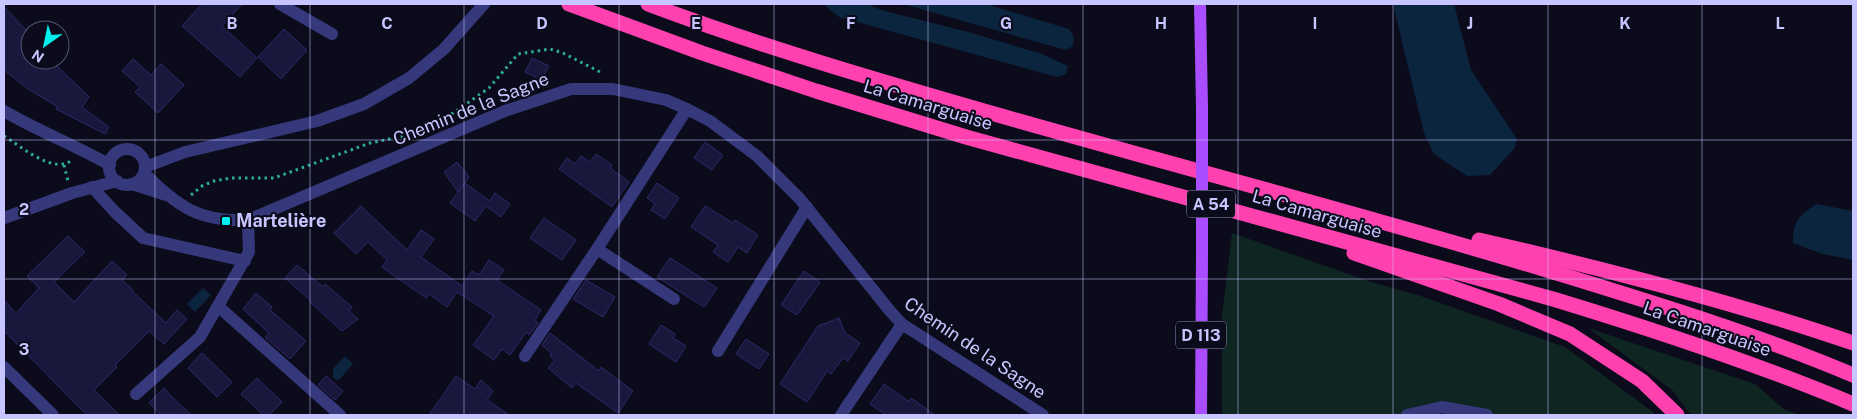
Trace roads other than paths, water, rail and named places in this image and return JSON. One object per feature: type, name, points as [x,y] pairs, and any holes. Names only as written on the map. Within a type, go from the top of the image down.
[{"type":"highway","name":"La Camarguaise","points":[[569,4],[702,53],[928,126],[1626,322],[1788,377],[1853,404]]},
{"type":"highway","name":"La Camarguaise","points":[[648,4],[717,30],[874,79],[1321,204],[1676,310],[1817,359],[1853,374]]},
{"type":"highway","points":[[1321,204],[1558,258],[1778,318],[1853,343]]},
{"type":"highway","points":[[1249,215],[1499,304],[1570,334],[1642,381],[1678,415]]},
{"type":"main road","name":"D 113","points":[[1200,4],[1202,106],[1201,415]]},
{"type":"street","points":[[280,4],[332,34]]},
{"type":"street","points":[[144,165],[185,152],[317,121],[364,104],[409,78],[444,49],[484,4]]},
{"type":"street","name":"Chemin de la Sagne","points":[[132,184],[168,196],[188,209],[209,218],[226,221],[248,220],[505,112],[571,89],[613,88],[666,100],[687,108],[710,121],[757,156],[807,207],[902,324],[1043,415]]},
{"type":"street","points":[[525,356],[597,249],[687,108]]},
{"type":"street","points":[[4,111],[33,128],[78,147],[110,166]]},
{"type":"street","points":[[78,147],[117,153],[132,150],[144,165],[142,178],[126,185],[117,181],[113,177],[110,166],[112,158],[117,153]]},
{"type":"street","name":"Chemin de la Sagne","points":[[144,165],[168,196]]},
{"type":"street","points":[[87,189],[110,166]]},
{"type":"street","points":[[4,218],[87,189],[117,181]]},
{"type":"street","points":[[87,189],[143,238],[244,261]]},
{"type":"street","points":[[718,351],[807,207]]},
{"type":"street","points":[[136,394],[200,337],[250,252],[248,220]]},
{"type":"street","points":[[597,249],[674,299]]},
{"type":"street","points":[[218,307],[340,415]]},
{"type":"street","points":[[841,415],[902,324]]},
{"type":"street","points":[[4,367],[53,415]]},
{"type":"street","points":[[1407,415],[1442,406],[1487,415]]},
{"type":"water","points":[[823,4],[867,4],[881,10],[972,33],[1042,54],[1068,66],[1066,74],[1057,77],[839,17]]},
{"type":"water","points":[[903,4],[986,4],[1069,29],[1074,37],[1073,46],[1066,50]]},
{"type":"water","points":[[1393,4],[1454,4],[1471,70],[1517,139],[1514,149],[1490,175],[1467,176],[1434,154],[1424,133]]},
{"type":"water","points":[[1816,204],[1853,211],[1853,260],[1823,254],[1793,243],[1794,229],[1798,220]]},
{"type":"water","points":[[203,288],[211,295],[195,312],[187,304]]},
{"type":"water","points":[[345,356],[353,364],[338,381],[333,377],[333,369]]},
{"type":"place","name":"Martelière","points":[[226,221]]}]
